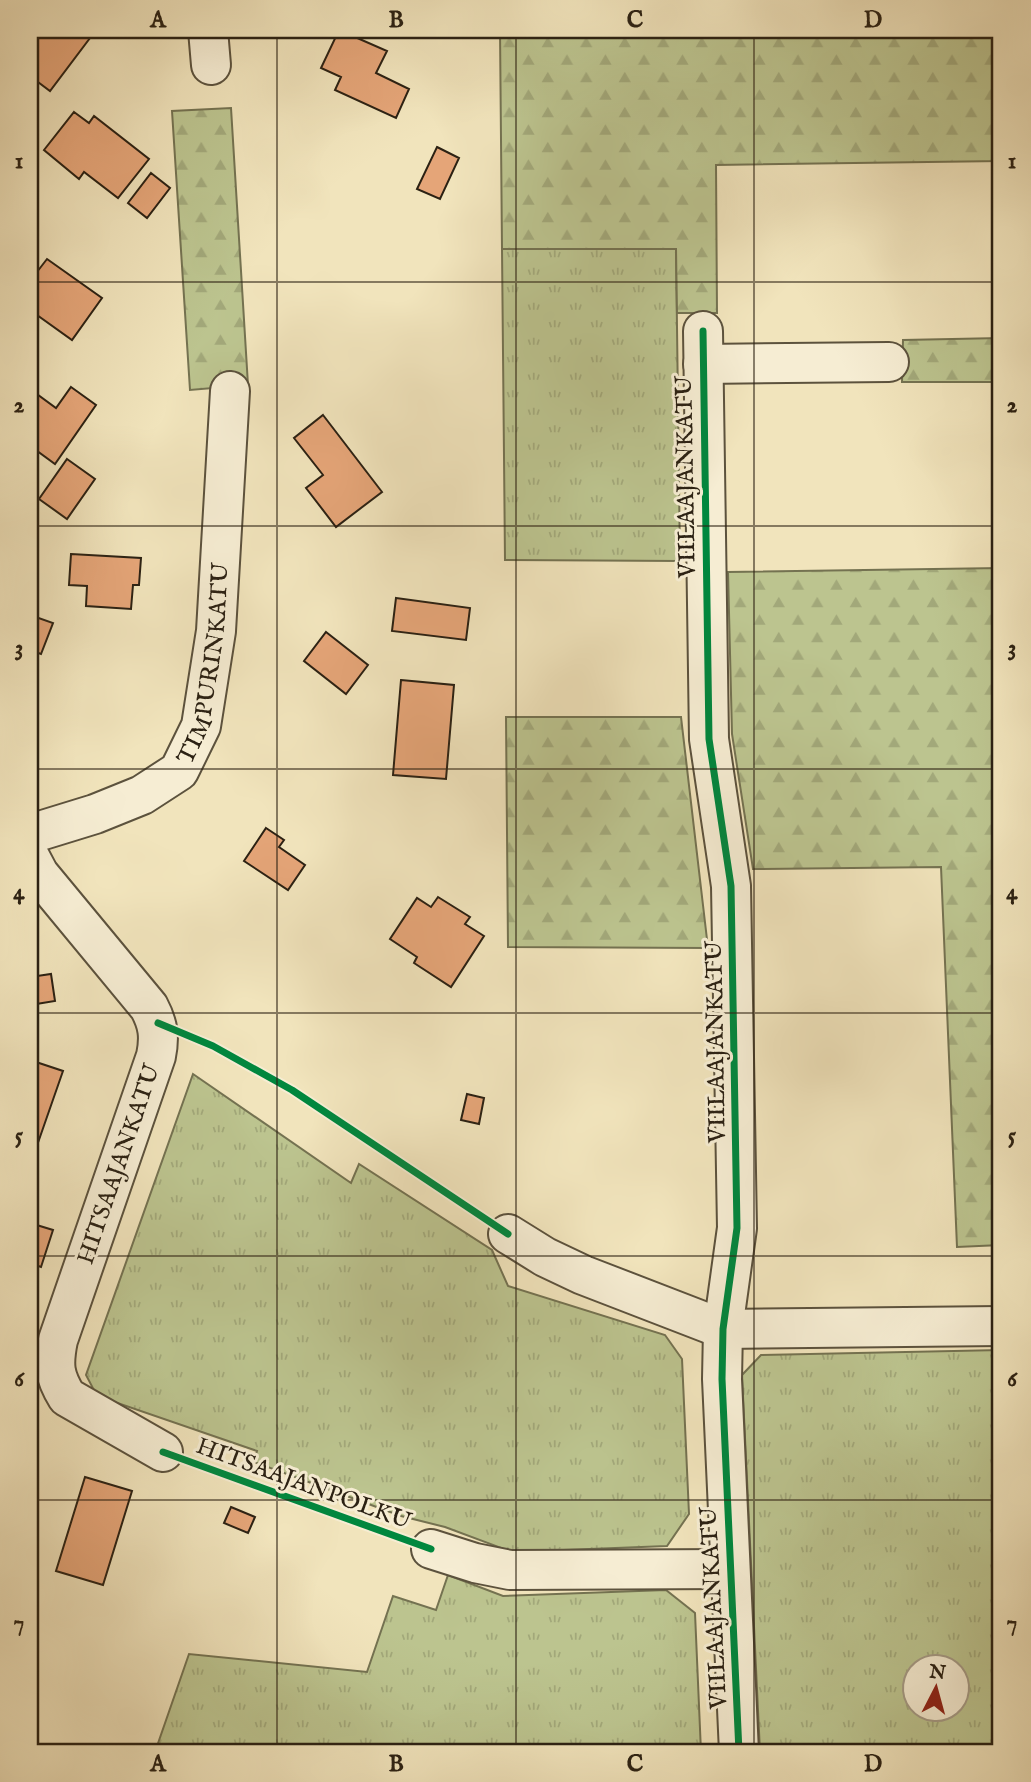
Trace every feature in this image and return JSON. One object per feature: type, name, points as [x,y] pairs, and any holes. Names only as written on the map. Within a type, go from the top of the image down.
[{"type":"street","name":"VIILAAJANKATU","points":[[739,1752],[722,1379],[723,1329],[737,1228],[732,886],[709,739],[703,347],[889,362]]},
{"type":"street","name":"TIMPURINKATU","points":[[30,834],[95,814],[142,795],[179,771],[201,726],[216,631],[230,391]]},
{"type":"street","name":"HITSAAJANKATU","points":[[30,857],[39,874],[149,1007],[158,1023],[156,1056],[58,1340],[54,1362],[58,1382],[67,1397],[163,1452]]},
{"type":"street","points":[[508,1234],[545,1258],[583,1275],[723,1329],[1001,1326]]},
{"type":"street","points":[[431,1549],[475,1563],[510,1570],[730,1569]]},
{"type":"green space","points":[[500,30],[1001,30],[1001,161],[716,165],[717,313],[677,313],[676,249],[502,249]]},
{"type":"green space","points":[[231,108],[248,385],[190,390],[172,111]]},
{"type":"green space","points":[[502,249],[676,249],[680,561],[505,560]]},
{"type":"green space","points":[[1001,338],[1001,382],[902,382],[903,340]]},
{"type":"green space","points":[[1001,568],[1001,1245],[957,1247],[941,867],[753,869],[732,734],[728,572]]},
{"type":"green space","points":[[506,717],[681,717],[708,948],[508,947]]},
{"type":"green space","points":[[193,1074],[351,1183],[359,1164],[492,1250],[508,1286],[665,1335],[682,1359],[689,1514],[667,1546],[512,1552],[445,1527],[401,1516],[254,1462],[257,1451],[97,1396],[86,1375]]},
{"type":"green space","points":[[1001,1350],[1001,1752],[760,1752],[742,1375],[761,1355]]},
{"type":"green space","points":[[448,1575],[503,1596],[666,1590],[695,1613],[701,1752],[155,1752],[189,1654],[367,1672],[393,1596],[436,1610]]},
{"type":"building","points":[[30,30],[96,30],[50,91],[30,76]]},
{"type":"building","points":[[339,30],[387,51],[376,73],[409,89],[396,118],[335,90],[341,77],[321,68]]},
{"type":"building","points":[[74,112],[89,123],[94,116],[149,159],[118,198],[84,172],[79,179],[44,150]]},
{"type":"building","points":[[437,147],[459,158],[440,199],[417,189]]},
{"type":"building","points":[[151,173],[170,188],[147,218],[128,203]]},
{"type":"building","points":[[47,259],[102,298],[72,340],[30,310],[30,281]]},
{"type":"building","points":[[71,387],[96,405],[55,464],[33,448],[30,453],[30,398],[34,392],[56,408]]},
{"type":"building","points":[[323,415],[382,492],[336,527],[306,488],[323,475],[294,438]]},
{"type":"building","points":[[67,459],[95,479],[67,519],[39,499]]},
{"type":"building","points":[[71,554],[141,558],[139,585],[133,585],[131,609],[86,606],[87,586],[69,585]]},
{"type":"building","points":[[396,598],[470,608],[466,640],[392,631]]},
{"type":"building","points":[[30,615],[53,623],[41,654],[30,650]]},
{"type":"building","points":[[326,632],[368,665],[346,694],[304,661]]},
{"type":"building","points":[[401,680],[454,685],[446,779],[393,775]]},
{"type":"building","points":[[266,828],[284,840],[279,847],[305,865],[288,890],[244,861]]},
{"type":"building","points":[[438,897],[470,917],[465,924],[484,936],[451,987],[414,963],[417,957],[390,939],[417,898],[431,907]]},
{"type":"building","points":[[51,974],[55,1001],[30,1005],[30,977]]},
{"type":"building","points":[[30,1060],[63,1071],[33,1157],[30,1156]]},
{"type":"building","points":[[467,1094],[484,1098],[479,1124],[461,1120]]},
{"type":"building","points":[[30,1223],[53,1230],[41,1267],[30,1263]]},
{"type":"building","points":[[85,1477],[132,1491],[103,1585],[56,1571]]},
{"type":"building","points":[[231,1507],[255,1517],[248,1533],[224,1523]]},
{"type":"cycle path","points":[[703,331],[709,739],[731,886],[737,1228],[723,1329],[722,1379],[739,1752]]},
{"type":"cycle path","points":[[158,1023],[213,1046],[292,1090],[508,1234]]},
{"type":"cycle path","name":"HITSAAJANPOLKU","points":[[163,1452],[431,1549]]}]
